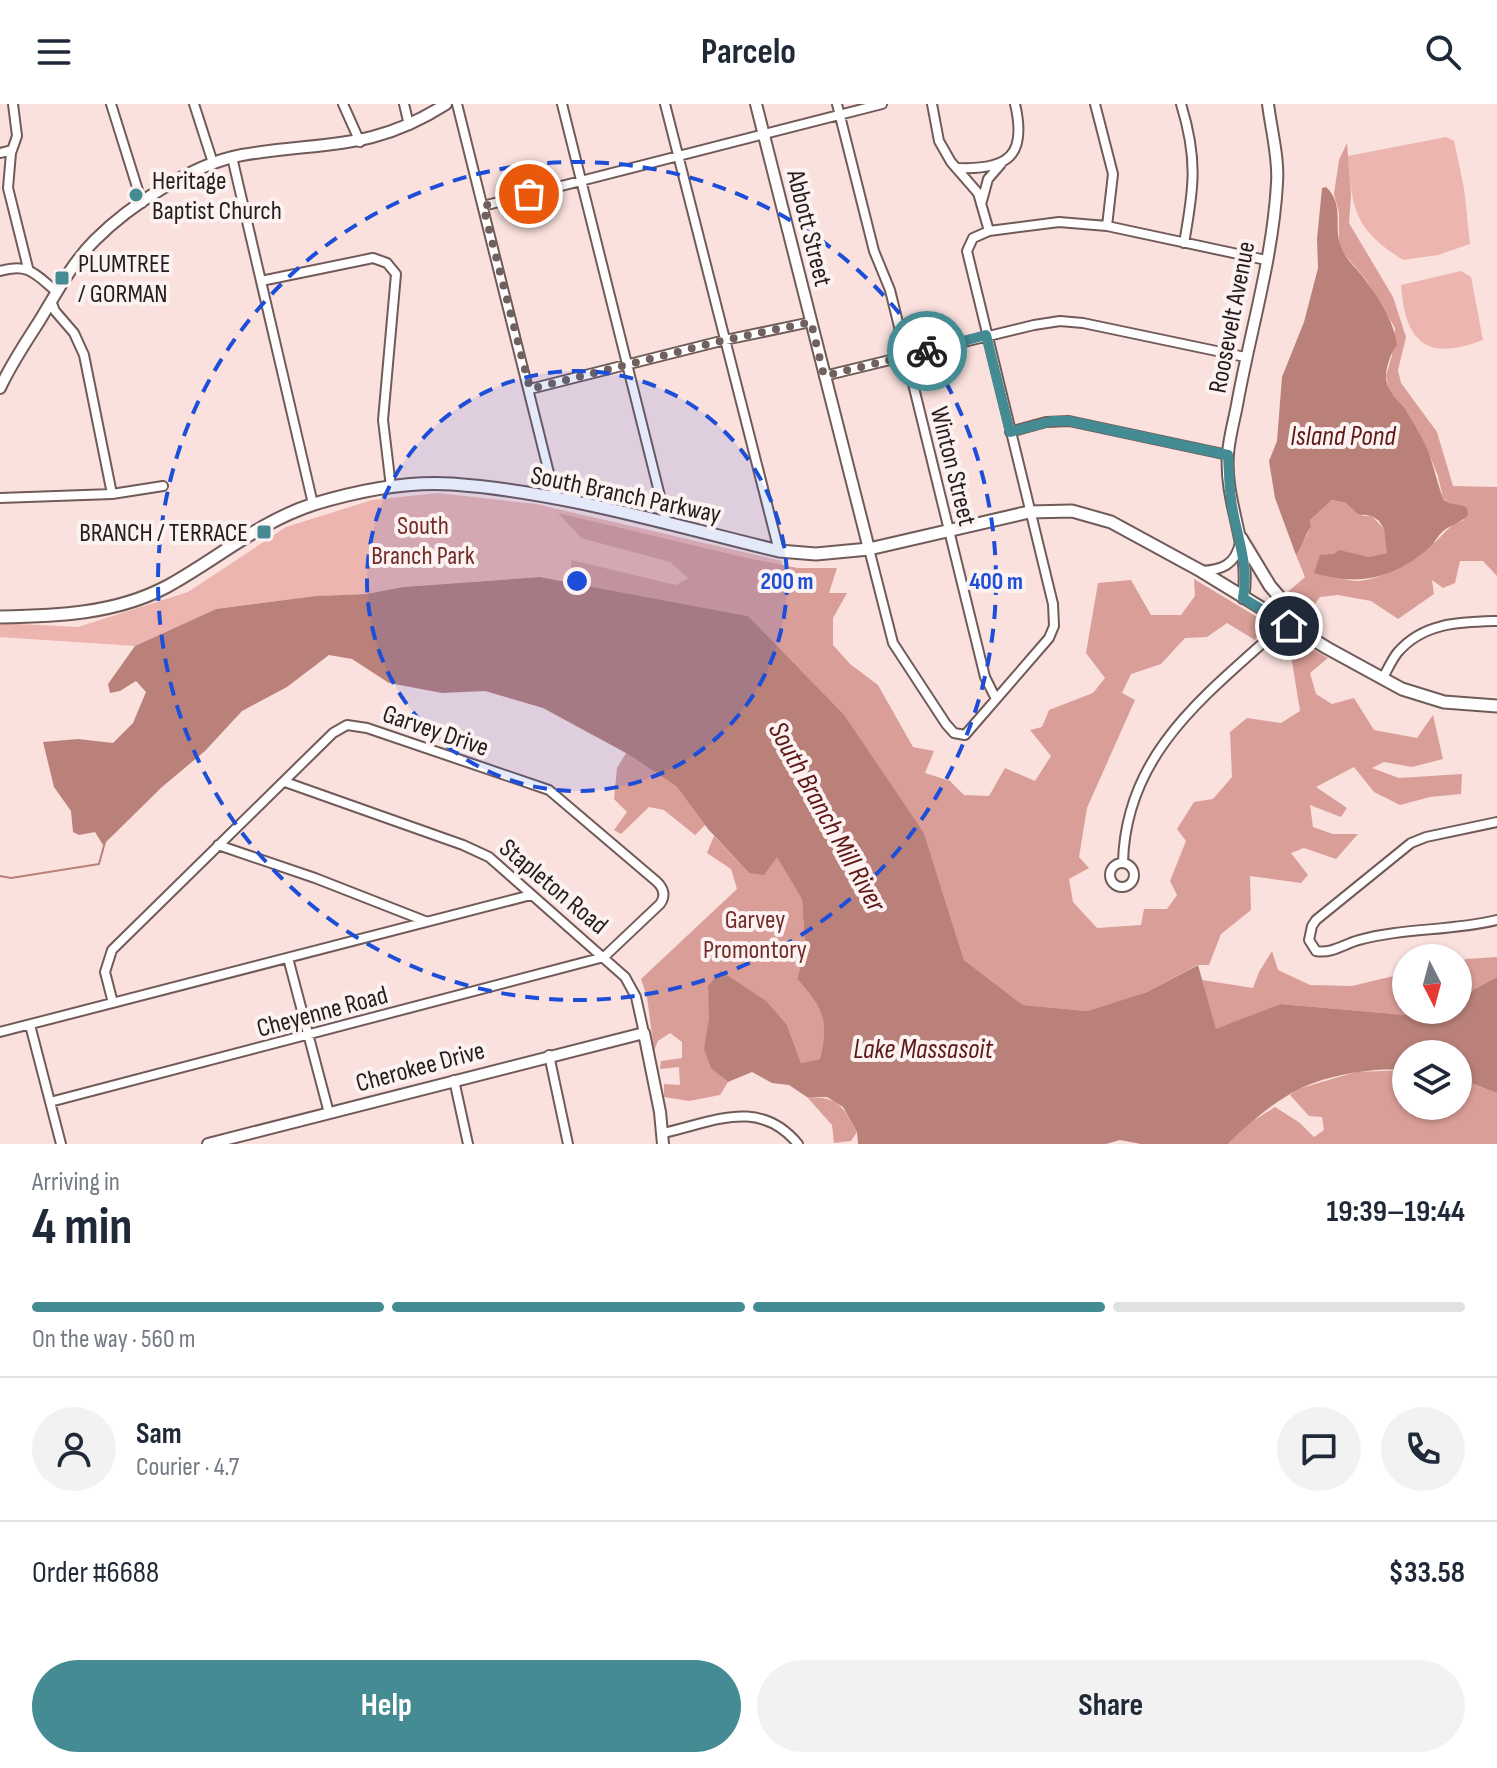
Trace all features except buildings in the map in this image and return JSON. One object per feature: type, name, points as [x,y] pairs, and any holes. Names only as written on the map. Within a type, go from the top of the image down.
[{"type":"main road","name":"South Branch Parkway","points":[[0,617],[60,616],[123,605],[165,588],[263,525],[313,504],[391,487],[449,484],[555,497],[779,551],[816,554],[869,549],[1029,512],[1072,511],[1111,522],[1201,571],[1243,598]]},
{"type":"main road","name":"Roosevelt Avenue","points":[[1241,538],[1270,586],[1322,645]]},
{"type":"main road","name":"Roosevelt Avenue","points":[[1243,598],[1382,679],[1436,701],[1497,706]]},
{"type":"street","points":[[13,104],[17,136],[12,150],[8,188],[28,268],[54,296],[56,312],[74,333],[84,355],[112,494]]},
{"type":"street","points":[[111,104],[142,203]]},
{"type":"street","points":[[194,104],[213,163]]},
{"type":"street","points":[[343,104],[360,142]]},
{"type":"street","points":[[404,104],[409,125]]},
{"type":"street","points":[[0,388],[54,296],[94,241],[142,203],[185,176],[213,163],[232,157],[360,142],[409,125],[446,104]]},
{"type":"street","points":[[457,104],[555,497]]},
{"type":"street","points":[[562,104],[667,524]]},
{"type":"street","points":[[665,104],[779,551]]},
{"type":"street","name":"Abbott Street","points":[[756,104],[869,549]]},
{"type":"street","points":[[483,206],[763,133],[838,109],[882,104]]},
{"type":"street","points":[[932,104],[939,141],[982,201],[989,231]]},
{"type":"street","points":[[982,201],[988,179],[1018,144],[1021,128],[1015,104]]},
{"type":"street","points":[[1095,104],[1113,174],[1107,226]]},
{"type":"street","points":[[1181,104],[1194,164],[1193,195],[1184,243]]},
{"type":"street","name":"Roosevelt Avenue","points":[[1243,598],[1247,579],[1231,501],[1228,455],[1266,260],[1278,180],[1268,104]]},
{"type":"street","name":"Winton Street","points":[[838,109],[874,251],[890,290],[985,677],[996,699]]},
{"type":"street","points":[[0,153],[12,150]]},
{"type":"street","points":[[232,157],[313,504]]},
{"type":"street","points":[[958,168],[988,168],[1006,161]]},
{"type":"street","points":[[869,549],[893,643],[946,724],[954,733],[965,735],[1049,638],[1054,626],[1053,604],[967,251],[973,238],[989,231],[1059,222],[1107,226],[1266,260]]},
{"type":"street","points":[[261,281],[373,258],[387,263],[396,274],[383,420],[391,487]]},
{"type":"street","points":[[0,271],[14,267],[28,268]]},
{"type":"street","points":[[530,389],[725,340],[811,322]]},
{"type":"street","points":[[824,376],[1046,323],[1072,322],[1245,357]]},
{"type":"street","points":[[1010,432],[1052,421],[1069,421],[1228,455]]},
{"type":"street","points":[[0,498],[112,494],[163,486]]},
{"type":"street","points":[[1201,571],[1218,570],[1232,562],[1241,538]]},
{"type":"street","points":[[1382,679],[1398,652],[1429,629],[1453,622],[1497,621]]},
{"type":"street","points":[[1123,862],[1125,834],[1136,791],[1170,735],[1193,706],[1285,623]]},
{"type":"street","name":"Garvey Drive","points":[[113,1003],[105,972],[109,954],[338,728],[353,725],[549,790],[663,888],[664,897],[660,904],[604,957]]},
{"type":"street","name":"Stapleton Road","points":[[285,782],[481,852],[604,957],[632,987],[644,1033],[663,1138]]},
{"type":"street","points":[[1497,822],[1411,843],[1316,920],[1309,940],[1316,951],[1327,952],[1372,937],[1458,928],[1497,920]]},
{"type":"street","points":[[218,845],[315,878],[426,922]]},
{"type":"street","points":[[0,1032],[531,895]]},
{"type":"street","name":"Cheyenne Road","points":[[50,1102],[604,957]]},
{"type":"street","points":[[288,958],[329,1113]]},
{"type":"street","points":[[30,1025],[61,1144]]},
{"type":"street","name":"Cherokee Drive","points":[[208,1144],[644,1033]]},
{"type":"street","points":[[549,1055],[568,1144]]},
{"type":"street","points":[[454,1080],[468,1144]]},
{"type":"street","points":[[663,1138],[751,1115],[774,1123],[798,1144]]},
{"type":"green space","points":[[1446,137],[1454,141],[1464,188],[1470,244],[1438,255],[1403,260],[1375,238],[1359,217],[1348,156]]},
{"type":"green space","points":[[1347,143],[1351,195],[1349,223],[1393,297],[1406,337],[1398,370],[1401,383],[1437,432],[1453,486],[1497,487],[1497,576],[1483,561],[1460,561],[1455,583],[1443,588],[1432,580],[1434,594],[1398,619],[1371,601],[1338,595],[1320,597],[1309,612],[1312,626],[1294,607],[1288,592],[1305,577],[1296,555],[1311,527],[1310,520],[1332,500],[1346,503],[1364,516],[1372,516],[1384,529],[1388,553],[1368,557],[1331,578],[1356,581],[1385,574],[1414,558],[1453,525],[1464,520],[1443,498],[1425,444],[1408,413],[1389,390],[1386,376],[1395,328],[1339,243],[1339,213],[1334,194],[1339,160]]},
{"type":"green space","points":[[1461,271],[1471,277],[1483,340],[1447,349],[1422,342],[1407,321],[1401,285]]},
{"type":"green space","name":"South Branch Park","points":[[437,493],[536,504],[782,561],[782,598],[748,616],[540,577],[403,587],[366,594],[316,596],[216,609],[135,646],[0,637],[0,623],[78,627],[188,592],[286,527],[372,500]]},
{"type":"green space","points":[[558,513],[751,559],[798,568],[837,568],[829,593],[847,593],[833,618],[833,645],[850,664],[878,685],[913,747],[934,751],[925,773],[950,781],[964,795],[989,796],[1005,768],[1035,781],[1051,756],[1030,730],[1042,727],[1049,710],[1093,693],[1105,678],[1086,653],[1098,583],[1131,580],[1151,615],[1181,615],[1195,596],[1194,579],[1267,623],[1255,640],[1227,623],[1207,637],[1185,638],[1161,664],[1131,674],[1122,693],[1135,700],[1087,808],[1079,857],[1089,868],[1069,879],[1073,902],[1097,928],[1141,925],[1144,909],[1167,909],[1177,895],[1170,881],[1186,841],[1177,829],[1194,802],[1213,799],[1232,777],[1230,732],[1247,718],[1281,723],[1300,711],[1291,655],[1298,641],[1328,658],[1310,673],[1316,694],[1332,704],[1354,698],[1374,730],[1417,738],[1433,715],[1443,759],[1412,767],[1384,762],[1372,768],[1399,778],[1462,774],[1461,794],[1430,797],[1400,805],[1374,792],[1354,767],[1316,787],[1347,808],[1341,817],[1310,805],[1313,827],[1333,834],[1358,834],[1336,859],[1304,848],[1291,853],[1308,875],[1301,883],[1250,876],[1251,910],[1221,934],[1209,965],[1197,965],[1147,992],[1087,1011],[1023,1005],[964,960],[924,833],[748,616],[572,583],[571,560],[676,585],[688,578],[670,562],[581,538]]},
{"type":"green space","points":[[626,753],[676,786],[705,825],[695,835],[664,810],[649,807],[621,834],[614,830],[627,812],[614,799],[617,768]]},
{"type":"green space","name":"Garvey Promontory","points":[[714,836],[749,873],[777,856],[802,898],[805,951],[797,979],[819,1007],[824,1034],[820,1059],[801,1063],[787,1025],[708,987],[707,1054],[713,1067],[728,1082],[720,1095],[689,1101],[664,1097],[664,1084],[680,1085],[679,1067],[660,1069],[661,1061],[682,1058],[682,1042],[670,1033],[658,1041],[654,1051],[647,997],[641,979],[737,889],[731,869],[707,853]]},
{"type":"green space","points":[[1272,951],[1278,970],[1310,985],[1352,986],[1392,976],[1392,1014],[1280,1004],[1216,1030],[1202,980],[1253,988]]},
{"type":"green space","points":[[1497,957],[1497,977],[1472,990],[1472,959]]},
{"type":"green space","points":[[1392,1071],[1392,1120],[1472,1120],[1472,1083],[1497,1093],[1497,1144],[1228,1144],[1251,1122],[1275,1107],[1300,1123],[1314,1137],[1324,1130],[1322,1117],[1309,1116],[1290,1095],[1298,1089],[1356,1072]]},
{"type":"green space","points":[[807,1097],[827,1099],[839,1105],[857,1132],[851,1141],[834,1143],[832,1125]]},
{"type":"water","name":"Island Pond","points":[[1326,187],[1337,208],[1343,251],[1374,293],[1393,327],[1397,345],[1386,371],[1389,388],[1406,410],[1425,444],[1444,500],[1467,508],[1468,515],[1442,532],[1417,558],[1390,573],[1361,579],[1314,573],[1320,555],[1334,554],[1339,550],[1368,557],[1387,553],[1384,529],[1379,521],[1372,516],[1358,514],[1346,503],[1332,500],[1310,520],[1311,527],[1296,555],[1275,498],[1269,461],[1277,441],[1282,377],[1304,322],[1318,268],[1317,239],[1322,188]]},
{"type":"water","name":"Lake Massasoit","points":[[540,577],[748,616],[844,715],[924,833],[964,960],[1023,1005],[1087,1011],[1147,992],[1198,965],[1216,1029],[1280,1004],[1392,1014],[1392,1024],[1472,1024],[1472,990],[1497,977],[1497,1093],[1472,1083],[1472,1040],[1392,1040],[1392,1070],[1350,1073],[1297,1090],[1260,1115],[1228,1144],[1141,1144],[1120,1140],[1106,1144],[858,1144],[857,1132],[843,1107],[827,1097],[807,1097],[789,1085],[772,1083],[752,1072],[728,1082],[711,1068],[704,1049],[709,1018],[708,986],[721,971],[766,1001],[787,1025],[801,1063],[820,1059],[824,1034],[822,1015],[797,979],[805,950],[802,899],[777,857],[764,875],[749,873],[708,829],[676,786],[626,753],[543,708],[485,691],[442,693],[389,683],[352,659],[329,655],[287,687],[242,711],[205,751],[162,787],[103,845],[95,832],[79,835],[73,832],[71,811],[54,787],[43,742],[78,739],[113,743],[133,723],[146,692],[136,681],[110,693],[108,684],[135,646],[216,609],[316,596],[366,594],[403,587]]},
{"type":"waterway","name":"South Branch Mill River","points":[[0,876],[11,878],[99,864],[105,842]]},
{"type":"way so far","points":[[529,194],[483,206],[530,389],[725,340],[811,322],[824,376],[927,351]]},
{"type":"place","name":"Heritage Baptist Church","points":[[136,195]]},
{"type":"place","name":"PLUMTREE / GORMAN","points":[[62,278]]},
{"type":"place","name":"BRANCH / TERRACE","points":[[264,532]]},
{"type":"route","points":[[927,351],[986,335],[1010,432],[1062,420],[1228,455],[1231,501],[1247,579],[1243,598],[1289,626]]}]
